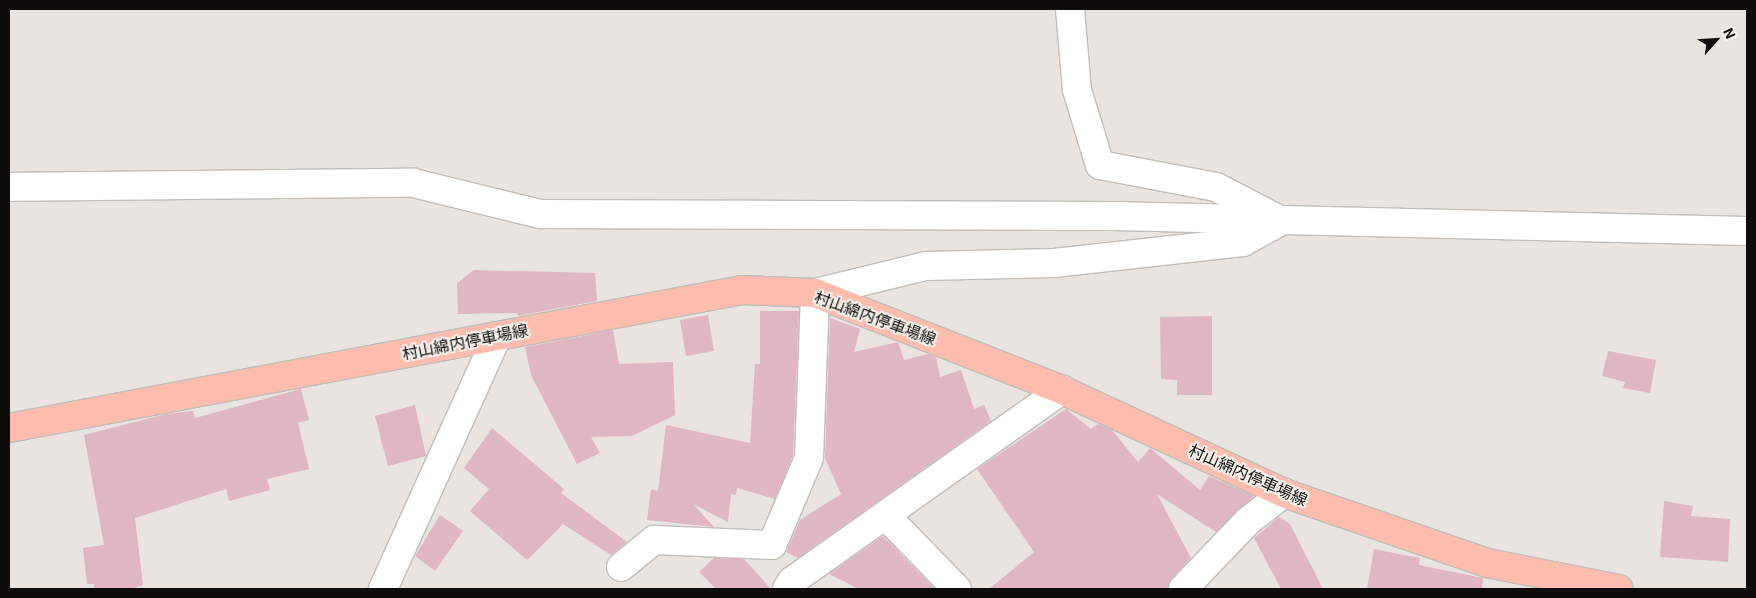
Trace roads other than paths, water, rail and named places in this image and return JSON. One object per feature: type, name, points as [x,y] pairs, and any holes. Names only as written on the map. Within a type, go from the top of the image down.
[{"type":"main road","name":"村山綿内停車場線","points":[[9,428],[742,290],[815,293],[1062,390],[1284,493],[1487,563],[1618,589]]},
{"type":"street","points":[[1070,9],[1077,90],[1100,165],[1216,187],[1282,220]]},
{"type":"street","points":[[9,187],[413,183],[540,214],[1282,220],[1747,231]]},
{"type":"street","points":[[621,567],[654,540],[772,545],[809,458],[815,293],[926,266],[1054,263],[1243,242],[1282,220]]},
{"type":"street","points":[[383,589],[497,336]]},
{"type":"street","points":[[787,589],[792,581],[887,517],[1062,390]]},
{"type":"street","points":[[1183,589],[1248,521],[1284,493]]},
{"type":"street","points":[[887,517],[957,589]]}]
